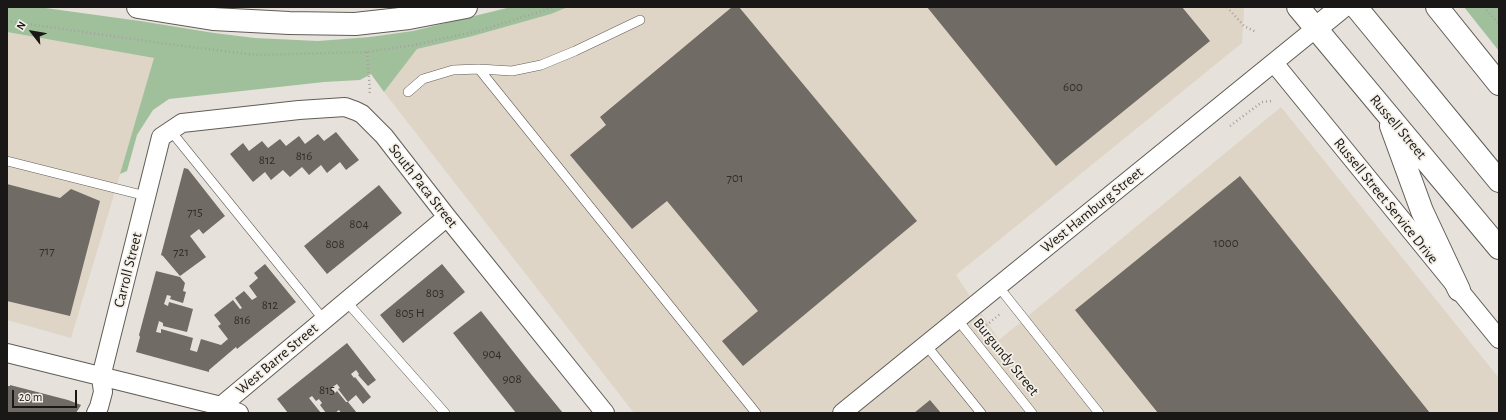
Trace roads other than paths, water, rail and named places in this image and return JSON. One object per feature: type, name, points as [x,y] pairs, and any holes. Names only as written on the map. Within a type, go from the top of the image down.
[{"type":"main road","points":[[138,7],[213,19],[289,23],[355,24],[409,18],[466,7]]},
{"type":"main road","name":"Russell Street","points":[[1298,7],[1499,248]]},
{"type":"main road","name":"West Hamburg Street","points":[[1315,29],[1342,7]]},
{"type":"main road","points":[[1356,7],[1499,181]]},
{"type":"main road","points":[[1437,7],[1499,84]]},
{"type":"main road","points":[[1385,112],[1422,211],[1459,290]]},
{"type":"street","name":"West Hamburg Street","points":[[842,413],[1315,29]]},
{"type":"street","name":"Russell Street Service Drive","points":[[1274,63],[1499,339]]},
{"type":"street","name":"South Paca Street","points":[[170,130],[182,123],[299,110],[345,108],[362,114],[384,136],[447,217],[605,413]]},
{"type":"street","name":"Carroll Street","points":[[96,413],[103,392],[102,377],[161,137],[170,130]]},
{"type":"street","name":"West Barre Street","points":[[220,406],[447,217]]},
{"type":"street","points":[[7,353],[220,406],[238,413]]},
{"type":"lane","points":[[408,92],[423,79],[453,70],[479,69],[512,71],[541,65],[575,51],[640,20]]},
{"type":"lane","points":[[479,69],[756,413]]},
{"type":"lane","points":[[170,130],[324,320]]},
{"type":"lane","points":[[7,161],[146,196]]},
{"type":"lane","points":[[998,286],[1099,413]]},
{"type":"lane","points":[[346,301],[445,413]]},
{"type":"lane","name":"Burgundy Street","points":[[957,319],[1032,413]]},
{"type":"lane","points":[[926,345],[981,413]]}]
